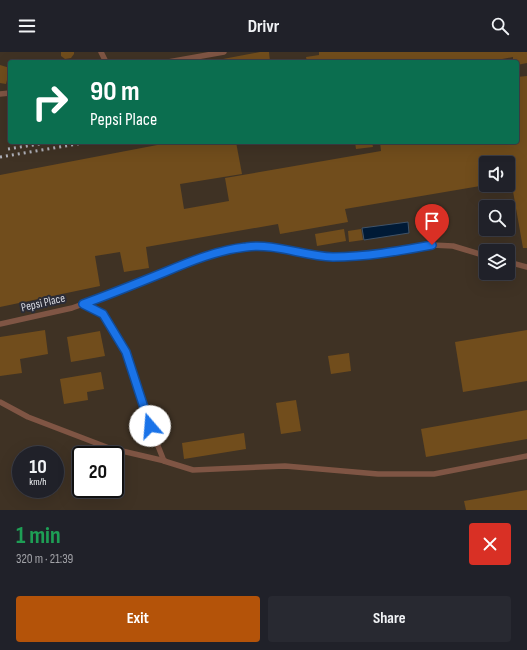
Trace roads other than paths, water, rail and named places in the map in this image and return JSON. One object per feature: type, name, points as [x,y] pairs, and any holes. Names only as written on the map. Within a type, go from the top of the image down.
[{"type":"lane","points":[[179,60],[224,52]]},
{"type":"lane","name":"Pepsi Place","points":[[0,324],[72,308],[195,260],[245,247],[262,246],[332,257],[387,253],[432,245],[453,246],[479,254]]},
{"type":"lane","points":[[515,264],[527,268]]},
{"type":"lane","points":[[83,304],[103,314],[126,352],[150,426],[164,461],[167,462]]},
{"type":"lane","points":[[0,402],[28,417],[109,448],[193,470],[285,466],[378,474],[434,474],[527,456]]},
{"type":"water","points":[[408,222],[409,233],[364,240],[362,228]]},
{"type":"railway","points":[[8,149],[39,144]]},
{"type":"railway","points":[[0,157],[77,144]]}]
